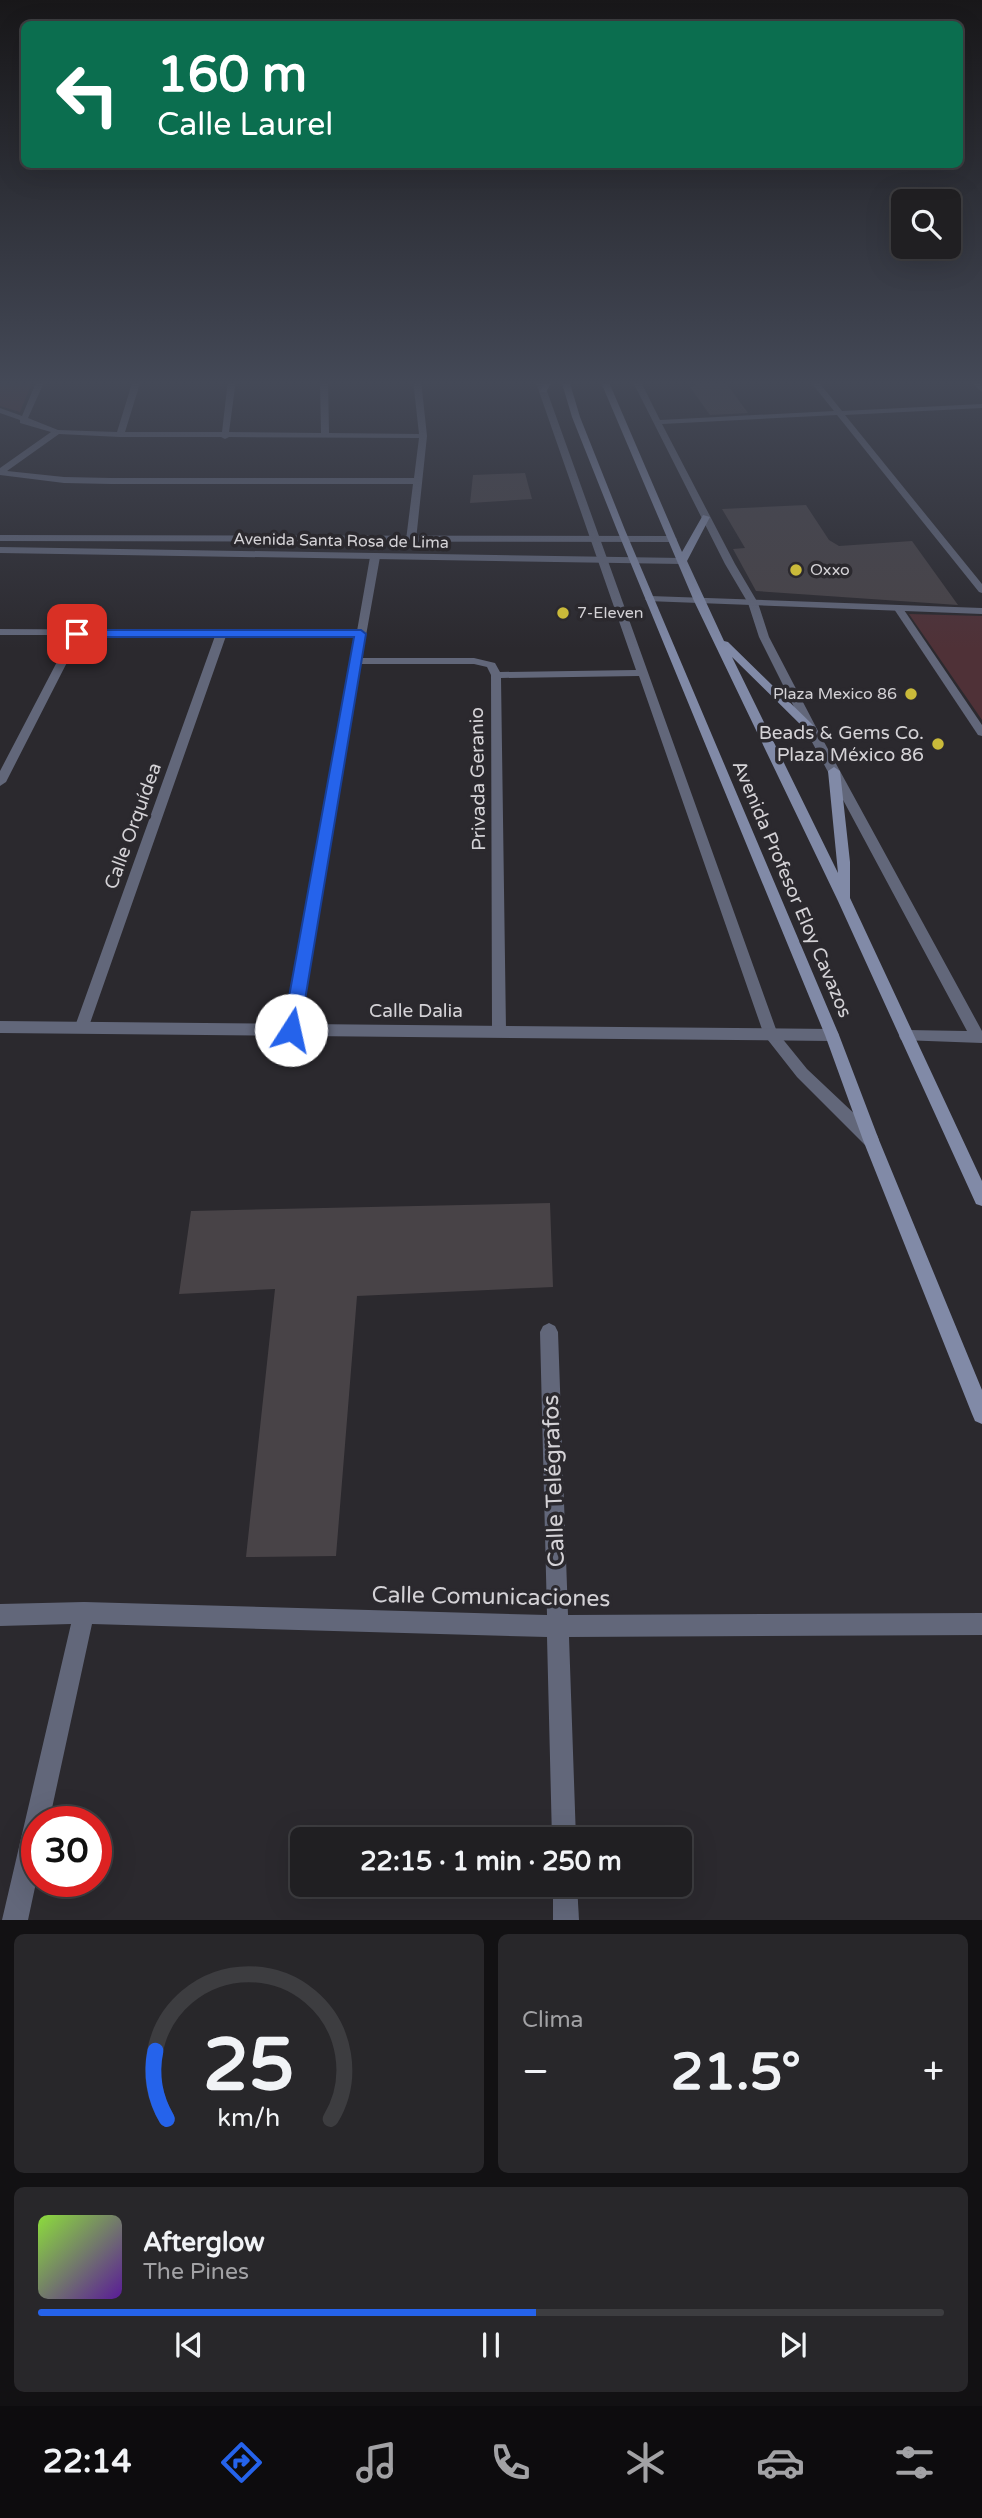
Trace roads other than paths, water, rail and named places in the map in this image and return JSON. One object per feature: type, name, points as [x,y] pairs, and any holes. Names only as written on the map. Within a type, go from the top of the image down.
[{"type":"main road","name":"Avenida Profesor Eloy Cavazos","points":[[597,470],[832,1035],[871,1140],[982,1414]]},
{"type":"main road","name":"Avenida Profesor Eloy Cavazos","points":[[642,470],[699,601],[845,901],[982,1199]]},
{"type":"main road","points":[[682,561],[706,517]]},
{"type":"main road","points":[[718,638],[811,729]]},
{"type":"main road","points":[[834,772],[844,862],[845,901]]},
{"type":"street","points":[[411,540],[419,470]]},
{"type":"street","points":[[571,470],[771,1035],[802,1073],[871,1140]]},
{"type":"street","points":[[682,470],[752,603],[764,637],[811,729],[980,1037],[906,1037]]},
{"type":"street","points":[[885,470],[982,590]]},
{"type":"street","points":[[0,473],[100,481],[417,481]]},
{"type":"street","name":"Avenida Santa Rosa de Lima","points":[[0,538],[672,539]]},
{"type":"street","name":"Avenida Santa Rosa de Lima","points":[[0,550],[682,561]]},
{"type":"street","points":[[291,1030],[374,557]]},
{"type":"street","points":[[650,599],[982,611]]},
{"type":"street","points":[[900,609],[982,733]]},
{"type":"street","points":[[0,632],[361,634]]},
{"type":"street","points":[[0,782],[77,634]]},
{"type":"street","name":"Calle Orquídea","points":[[81,1030],[221,635]]},
{"type":"street","points":[[356,661],[474,661],[491,665],[496,675],[642,673]]},
{"type":"street","name":"Privada Geranio","points":[[496,675],[499,1030]]},
{"type":"street","name":"Calle Dalia","points":[[0,1027],[81,1030],[499,1030],[832,1035]]},
{"type":"street","name":"Calle Telégrafos","points":[[549,1332],[564,1827]]},
{"type":"street","points":[[15,1920],[84,1613]]},
{"type":"street","name":"Calle Comunicaciones","points":[[0,1615],[84,1613],[558,1626],[982,1624]]},
{"type":"street","points":[[565,1897],[566,1920]]},
{"type":"place","name":"Oxxo","points":[[796,570]]},
{"type":"place","name":"7-Eleven","points":[[563,613]]},
{"type":"place","name":"Plaza Mexico 86","points":[[911,694]]},
{"type":"place","name":"Beads & Gems Co. Plaza México 86","points":[[938,744]]}]
